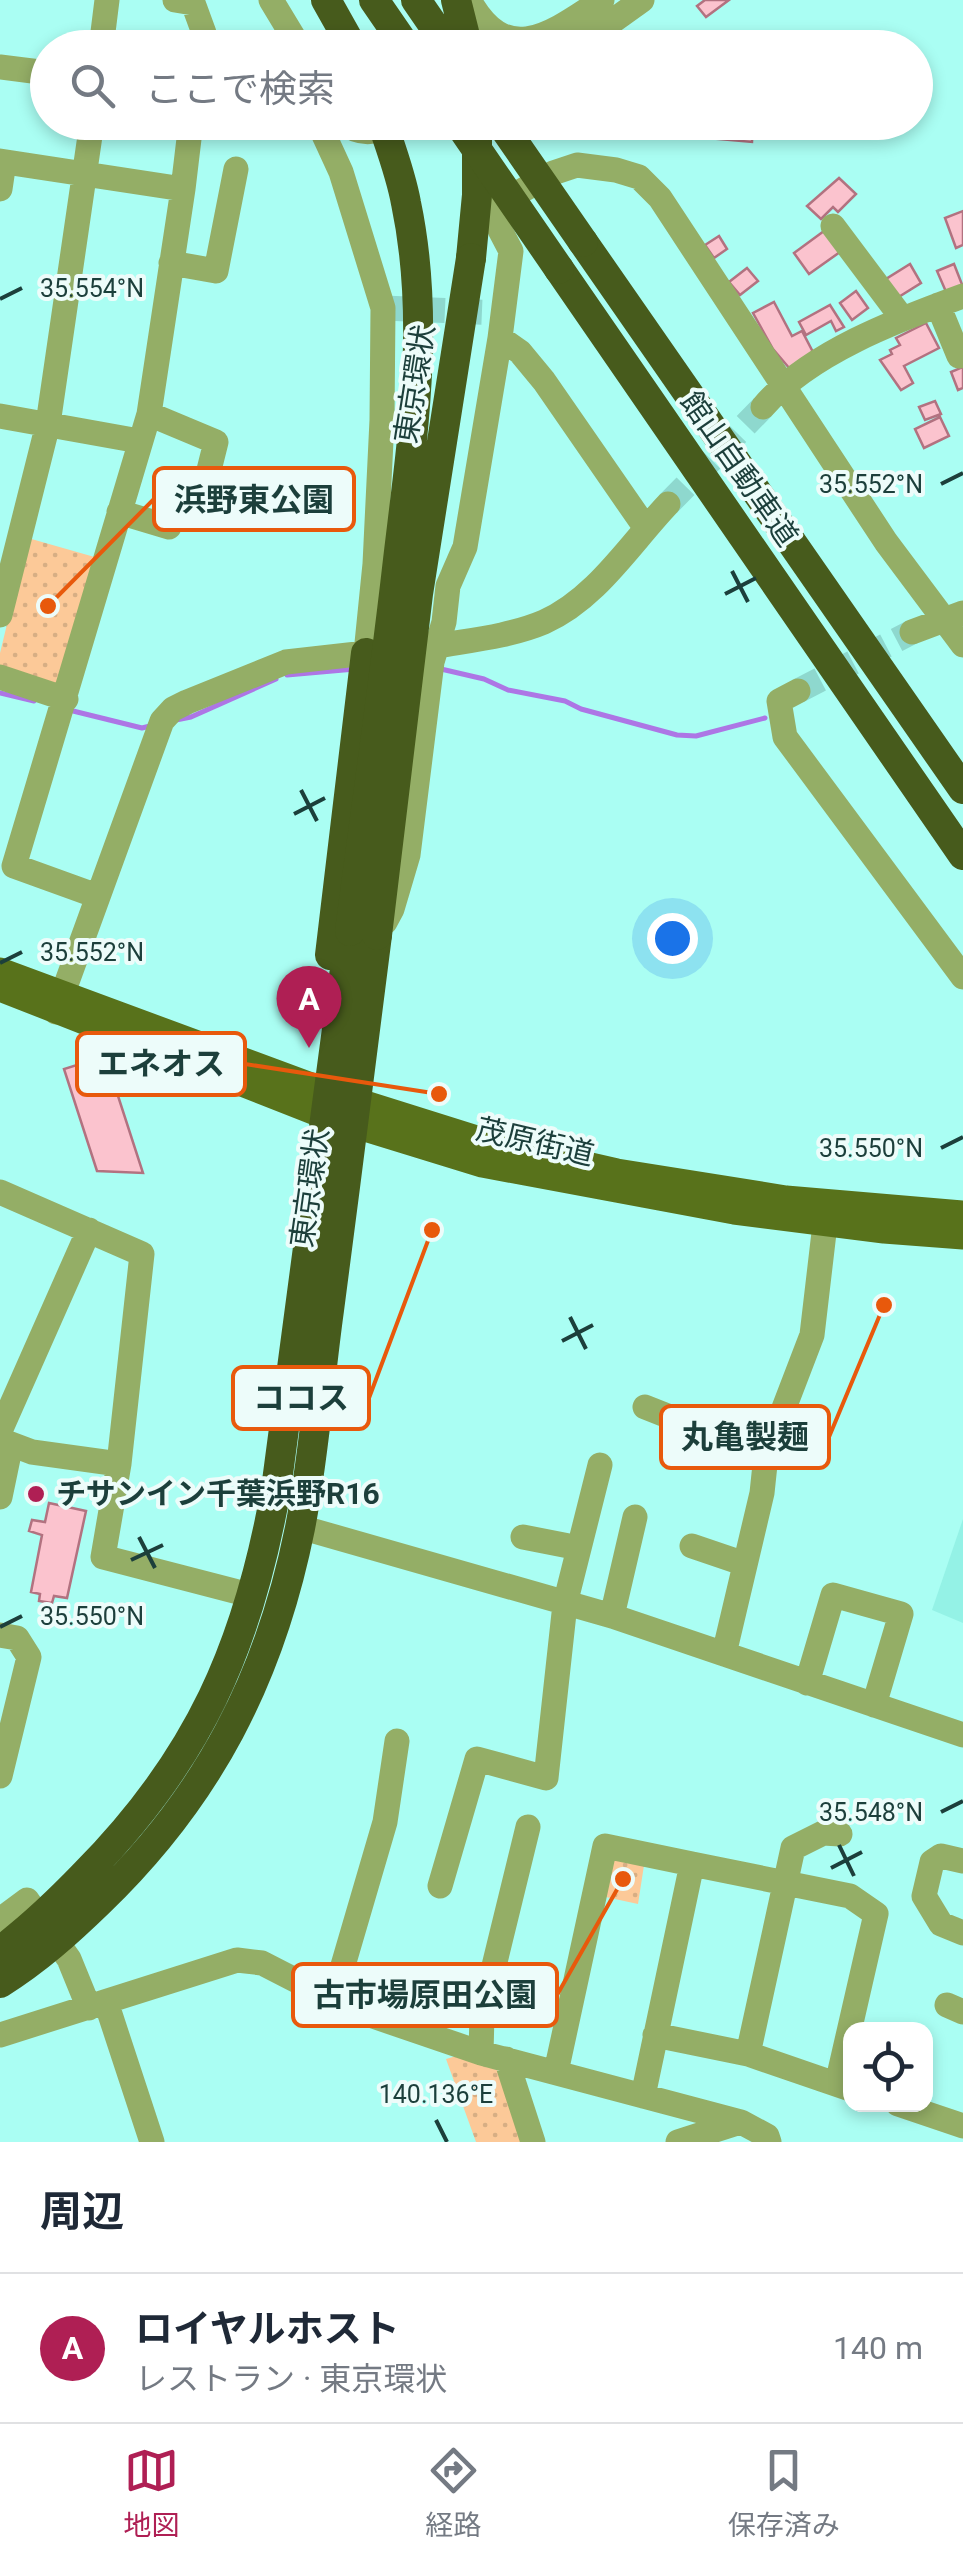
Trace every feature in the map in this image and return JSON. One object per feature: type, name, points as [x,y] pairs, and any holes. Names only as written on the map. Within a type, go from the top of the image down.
[{"type":"highway","points":[[326,0],[342,30]]},
{"type":"highway","points":[[416,0],[436,30]]},
{"type":"highway","points":[[456,0],[464,30]]},
{"type":"highway","points":[[375,1],[395,30]]},
{"type":"highway","name":"東京環状","points":[[364,933],[418,376],[418,296],[411,229],[388,140]]},
{"type":"highway","name":"館山自動車道","points":[[470,140],[963,855]]},
{"type":"highway","name":"東京環状","points":[[0,1983],[50,1930],[177,1765],[227,1669],[253,1596],[276,1489],[339,1102],[470,258],[477,140]]},
{"type":"highway","name":"館山自動車道","points":[[512,140],[963,789]]},
{"type":"highway","points":[[339,1102],[323,1017],[366,653]]},
{"type":"highway","name":"東京環状","points":[[0,1952],[50,1930],[124,1878],[206,1775],[253,1685],[283,1595],[300,1527],[339,1102]]},
{"type":"main road","name":"茂原街道","points":[[0,970],[59,1002]]},
{"type":"main road","name":"茂原街道","points":[[0,989],[59,1002],[339,1102],[482,1165],[734,1212],[963,1237]]},
{"type":"main road","name":"茂原街道","points":[[339,1102],[617,1171],[786,1198],[963,1213]]},
{"type":"street","points":[[104,30],[108,0]]},
{"type":"street","points":[[175,0],[194,3],[203,30]]},
{"type":"street","points":[[271,0],[289,30]]},
{"type":"street","points":[[469,0],[489,30]]},
{"type":"street","points":[[554,30],[602,0]]},
{"type":"street","points":[[600,30],[642,0]]},
{"type":"street","points":[[0,66],[30,71]]},
{"type":"street","points":[[0,615],[48,424],[90,140]]},
{"type":"street","points":[[97,896],[14,866],[149,414],[188,140]]},
{"type":"street","points":[[59,1002],[162,720],[172,709],[286,662],[366,653],[375,564],[383,308],[341,172],[326,140]]},
{"type":"street","points":[[0,189],[2,162],[183,189]]},
{"type":"street","points":[[364,933],[392,909],[408,855],[432,662],[444,622],[448,586],[465,547],[500,338],[511,251],[500,230],[502,202],[566,167],[616,170],[640,177],[660,198],[886,542],[954,615],[963,645]]},
{"type":"street","points":[[172,263],[216,271],[236,169]]},
{"type":"street","points":[[834,226],[902,318]]},
{"type":"street","points":[[763,408],[781,386],[819,362],[902,318],[963,296]]},
{"type":"street","points":[[938,305],[959,356],[963,356]]},
{"type":"street","points":[[500,338],[520,352],[544,381],[645,528]]},
{"type":"street","points":[[149,414],[216,442],[208,474]]},
{"type":"street","points":[[0,416],[139,442]]},
{"type":"street","points":[[437,646],[504,634],[542,623],[565,610],[598,582],[668,504]]},
{"type":"street","points":[[118,512],[169,527]]},
{"type":"street","points":[[912,632],[954,615]]},
{"type":"street","points":[[0,678],[66,699]]},
{"type":"street","points":[[798,691],[779,701],[785,738],[963,976]]},
{"type":"street","points":[[0,1192],[142,1254],[118,1464],[103,1557],[253,1596]]},
{"type":"street","points":[[724,1654],[762,1492],[766,1455],[812,1335],[825,1224]]},
{"type":"street","points":[[0,1497],[4,1438],[89,1230]]},
{"type":"street","points":[[645,1407],[766,1455]]},
{"type":"street","points":[[4,1438],[32,1452],[118,1464]]},
{"type":"street","points":[[440,1886],[477,1759],[546,1778],[565,1604],[600,1465]]},
{"type":"street","points":[[612,1616],[636,1517]]},
{"type":"street","points":[[300,1527],[612,1616],[963,1735]]},
{"type":"street","points":[[523,1537],[579,1548]]},
{"type":"street","points":[[692,1546],[745,1564]]},
{"type":"street","points":[[808,1683],[833,1596],[901,1614],[874,1705]]},
{"type":"street","points":[[0,1635],[17,1638],[29,1657],[0,1776]]},
{"type":"street","points":[[332,2003],[384,1822],[397,1741]]},
{"type":"street","points":[[528,1827],[482,2015],[493,2056],[533,2142]]},
{"type":"street","points":[[748,2054],[793,1848],[823,1833],[840,1834]]},
{"type":"street","points":[[556,2072],[605,1846],[850,1896],[876,1914],[856,2022]]},
{"type":"street","points":[[963,1861],[941,1856],[932,1862],[924,1896],[941,1924],[963,1933]]},
{"type":"street","points":[[642,2096],[692,1864]]},
{"type":"street","points":[[0,1920],[27,1900],[50,1930],[97,2005],[152,2142]]},
{"type":"street","points":[[0,2035],[237,1960],[262,1963],[332,2003],[493,2056],[740,2122],[767,2136],[769,2142]]},
{"type":"street","points":[[656,2035],[748,2054],[843,2086]]},
{"type":"street","points":[[922,2112],[963,2126]]},
{"type":"street","points":[[678,2142],[740,2122]]},
{"type":"shaded area","points":[[28,538],[98,558],[58,690],[0,666]]},
{"type":"shaded area","points":[[963,1519],[963,1623],[932,1610]]},
{"type":"shaded area","points":[[619,1854],[645,1859],[638,1904],[601,1896],[607,1862]]},
{"type":"shaded area","points":[[463,2054],[503,2073],[525,2142],[476,2142],[446,2059]]},
{"type":"building","points":[[705,0],[729,0],[706,17],[697,6]]},
{"type":"building","points":[[839,178],[856,194],[838,212],[833,207],[821,219],[807,206]]},
{"type":"building","points":[[963,211],[963,245],[956,248],[945,218]]},
{"type":"building","points":[[824,231],[840,252],[809,274],[794,253]]},
{"type":"building","points":[[719,236],[727,249],[714,258],[705,245]]},
{"type":"building","points":[[910,264],[921,283],[897,298],[886,279]]},
{"type":"building","points":[[954,264],[963,287],[947,294],[937,271]]},
{"type":"building","points":[[747,268],[758,281],[740,295],[729,282]]},
{"type":"building","points":[[856,291],[868,308],[852,320],[840,303]]},
{"type":"building","points":[[774,302],[792,336],[802,331],[815,356],[790,369],[773,349],[753,313]]},
{"type":"building","points":[[830,305],[844,327],[836,331],[831,321],[806,335],[799,322]]},
{"type":"building","points":[[926,323],[939,348],[904,366],[913,383],[901,390],[880,360],[900,345],[896,338]]},
{"type":"building","points":[[963,367],[963,388],[958,390],[951,372]]},
{"type":"building","points":[[935,401],[941,414],[925,420],[919,407]]},
{"type":"building","points":[[940,417],[949,436],[924,448],[915,429]]},
{"type":"building","points":[[99,1058],[107,1062],[143,1173],[97,1171],[64,1069]]},
{"type":"building","name":"チサンイン千葉浜野R16","points":[[49,1503],[86,1511],[67,1598],[54,1596],[52,1603],[39,1601],[40,1594],[31,1592],[42,1535],[29,1531],[32,1520],[45,1522]]},
{"type":"waterway","points":[[287,675],[355,669]]},
{"type":"waterway","points":[[441,669],[677,735],[696,736],[765,718]]},
{"type":"waterway","points":[[176,720],[276,679]]},
{"type":"waterway","points":[[0,693],[34,701]]},
{"type":"waterway","points":[[69,710],[142,728],[150,726]]},
{"type":"tunnel","points":[[383,308],[502,313]]},
{"type":"tunnel","points":[[668,504],[763,407]]},
{"type":"tunnel","points":[[798,691],[912,632]]},
{"type":"place","name":"浜野東公園","points":[[48,606]]},
{"type":"place","name":"ロイヤルホスト","points":[[309,1048]]},
{"type":"place","name":"エネオス","points":[[439,1094]]},
{"type":"place","name":"ココス","points":[[432,1230]]},
{"type":"place","name":"丸亀製麺","points":[[884,1305]]},
{"type":"place","name":"チサンイン千葉浜野R16","points":[[36,1494]]},
{"type":"place","name":"古市場原田公園","points":[[623,1879]]}]
